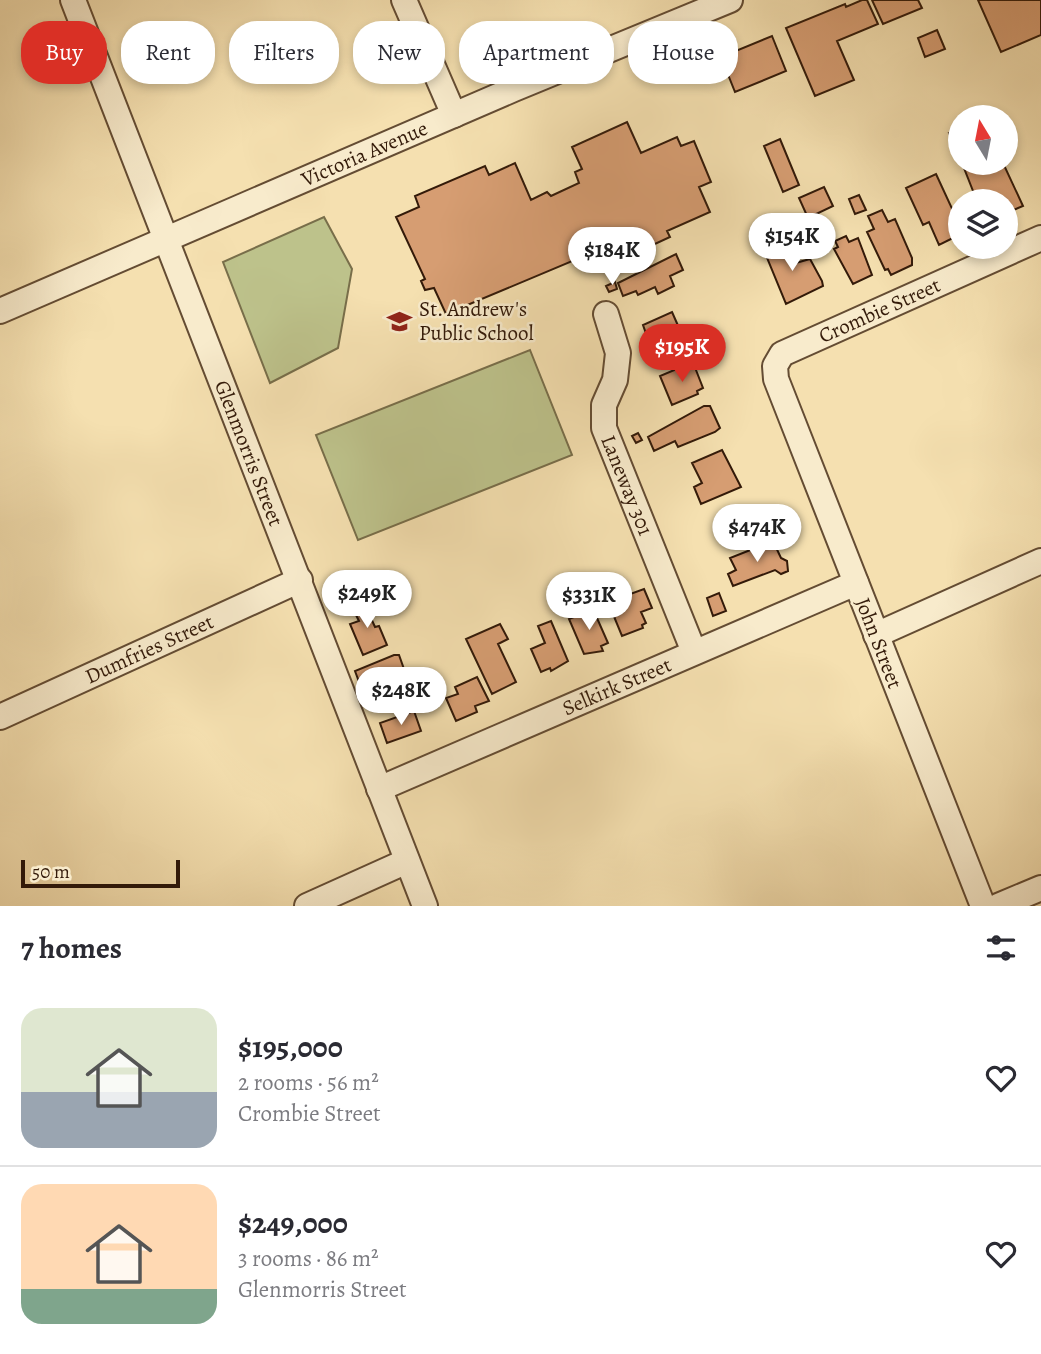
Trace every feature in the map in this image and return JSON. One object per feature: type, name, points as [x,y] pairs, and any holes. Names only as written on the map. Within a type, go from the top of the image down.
[{"type":"street","name":"Glenmorris Street","points":[[73,0],[425,906]]},
{"type":"street","points":[[404,0],[454,115]]},
{"type":"street","name":"Victoria Avenue","points":[[0,311],[728,0]]},
{"type":"street","name":"Crombie Street","points":[[776,379],[775,366],[782,354],[1041,238]]},
{"type":"street","name":"Laneway 301","points":[[606,314],[618,353],[615,380],[604,405],[604,428],[694,652]]},
{"type":"street","name":"John Street","points":[[776,379],[983,906]]},
{"type":"street","points":[[876,635],[1041,561]]},
{"type":"street","name":"Dumfries Street","points":[[0,717],[300,580]]},
{"type":"street","name":"Selkirk Street","points":[[379,789],[856,583]]},
{"type":"street","points":[[307,906],[407,861]]},
{"type":"street","points":[[998,906],[1041,888]]},
{"type":"green space","points":[[324,217],[352,269],[338,348],[270,383],[223,262]]},
{"type":"green space","points":[[530,350],[572,455],[358,540],[316,435]]},
{"type":"building","points":[[867,0],[878,24],[837,41],[854,80],[815,96],[786,28],[845,4],[846,7]]},
{"type":"building","points":[[872,0],[918,0],[922,8],[883,24]]},
{"type":"building","points":[[978,0],[1041,0],[1041,35],[1001,52]]},
{"type":"building","points":[[937,30],[945,49],[925,57],[918,38]]},
{"type":"building","points":[[772,36],[786,71],[735,92],[732,84],[738,84],[738,50]]},
{"type":"building","points":[[627,122],[641,153],[677,137],[681,146],[694,141],[711,182],[699,187],[710,212],[667,231],[670,237],[629,256],[617,230],[604,236],[608,246],[446,314],[434,288],[425,290],[421,281],[425,279],[396,217],[419,207],[415,196],[485,166],[489,175],[515,163],[531,200],[547,192],[551,196],[579,183],[575,172],[582,169],[572,147]]},
{"type":"building","points":[[780,139],[799,185],[783,192],[764,146]]},
{"type":"building","points":[[936,174],[948,200],[948,240],[939,245],[929,222],[923,225],[906,188]]},
{"type":"building","points":[[967,175],[1009,175],[1015,189],[972,189]]},
{"type":"building","points":[[824,187],[833,206],[808,218],[799,198]]},
{"type":"building","points":[[859,195],[866,210],[855,214],[849,199]]},
{"type":"building","points":[[1018,195],[1023,206],[1018,208]]},
{"type":"building","points":[[882,210],[888,222],[895,219],[912,258],[912,265],[891,275],[888,269],[885,270],[867,232],[874,229],[868,216]]},
{"type":"building","points":[[846,236],[849,242],[858,238],[872,275],[853,284],[834,249],[838,247],[835,241]]},
{"type":"building","points":[[780,240],[792,264],[810,259],[823,286],[786,304],[763,248]]},
{"type":"building","points":[[676,254],[683,270],[670,276],[674,286],[658,294],[655,287],[638,295],[636,291],[623,296],[618,283]]},
{"type":"building","points":[[615,282],[617,289],[609,292],[606,286]]},
{"type":"building","points":[[672,312],[687,346],[655,359],[643,325]]},
{"type":"building","points":[[686,365],[687,368],[694,365],[703,388],[697,391],[698,394],[672,405],[660,376]]},
{"type":"building","points":[[704,406],[710,406],[720,428],[678,447],[675,441],[654,451],[648,437]]},
{"type":"building","points":[[638,433],[642,440],[636,443],[632,436]]},
{"type":"building","points":[[722,450],[741,487],[701,504],[694,487],[702,483],[692,463]]},
{"type":"building","points":[[773,541],[781,558],[787,561],[788,571],[781,574],[775,570],[733,586],[728,574],[736,570],[730,558]]},
{"type":"building","points":[[644,589],[652,608],[641,612],[646,623],[642,625],[643,628],[622,636],[608,602]]},
{"type":"building","points":[[719,593],[726,611],[713,616],[707,598]]},
{"type":"building","points":[[372,601],[377,613],[370,616],[375,627],[379,626],[387,645],[363,655],[350,624],[359,621],[353,609]]},
{"type":"building","points":[[593,609],[608,643],[601,646],[603,651],[584,654],[569,619]]},
{"type":"building","points":[[551,621],[568,661],[551,671],[550,668],[541,672],[531,649],[545,643],[538,626]]},
{"type":"building","points":[[500,624],[508,639],[498,644],[516,682],[492,694],[466,639]]},
{"type":"building","points":[[399,655],[405,672],[361,687],[355,671]]},
{"type":"building","points":[[477,677],[489,701],[475,706],[477,712],[456,721],[446,698],[458,694],[455,687]]},
{"type":"building","points":[[414,711],[421,731],[387,743],[380,723]]},
{"type":"place","name":"St. Andrew's Public School","points":[[399,321]]}]
